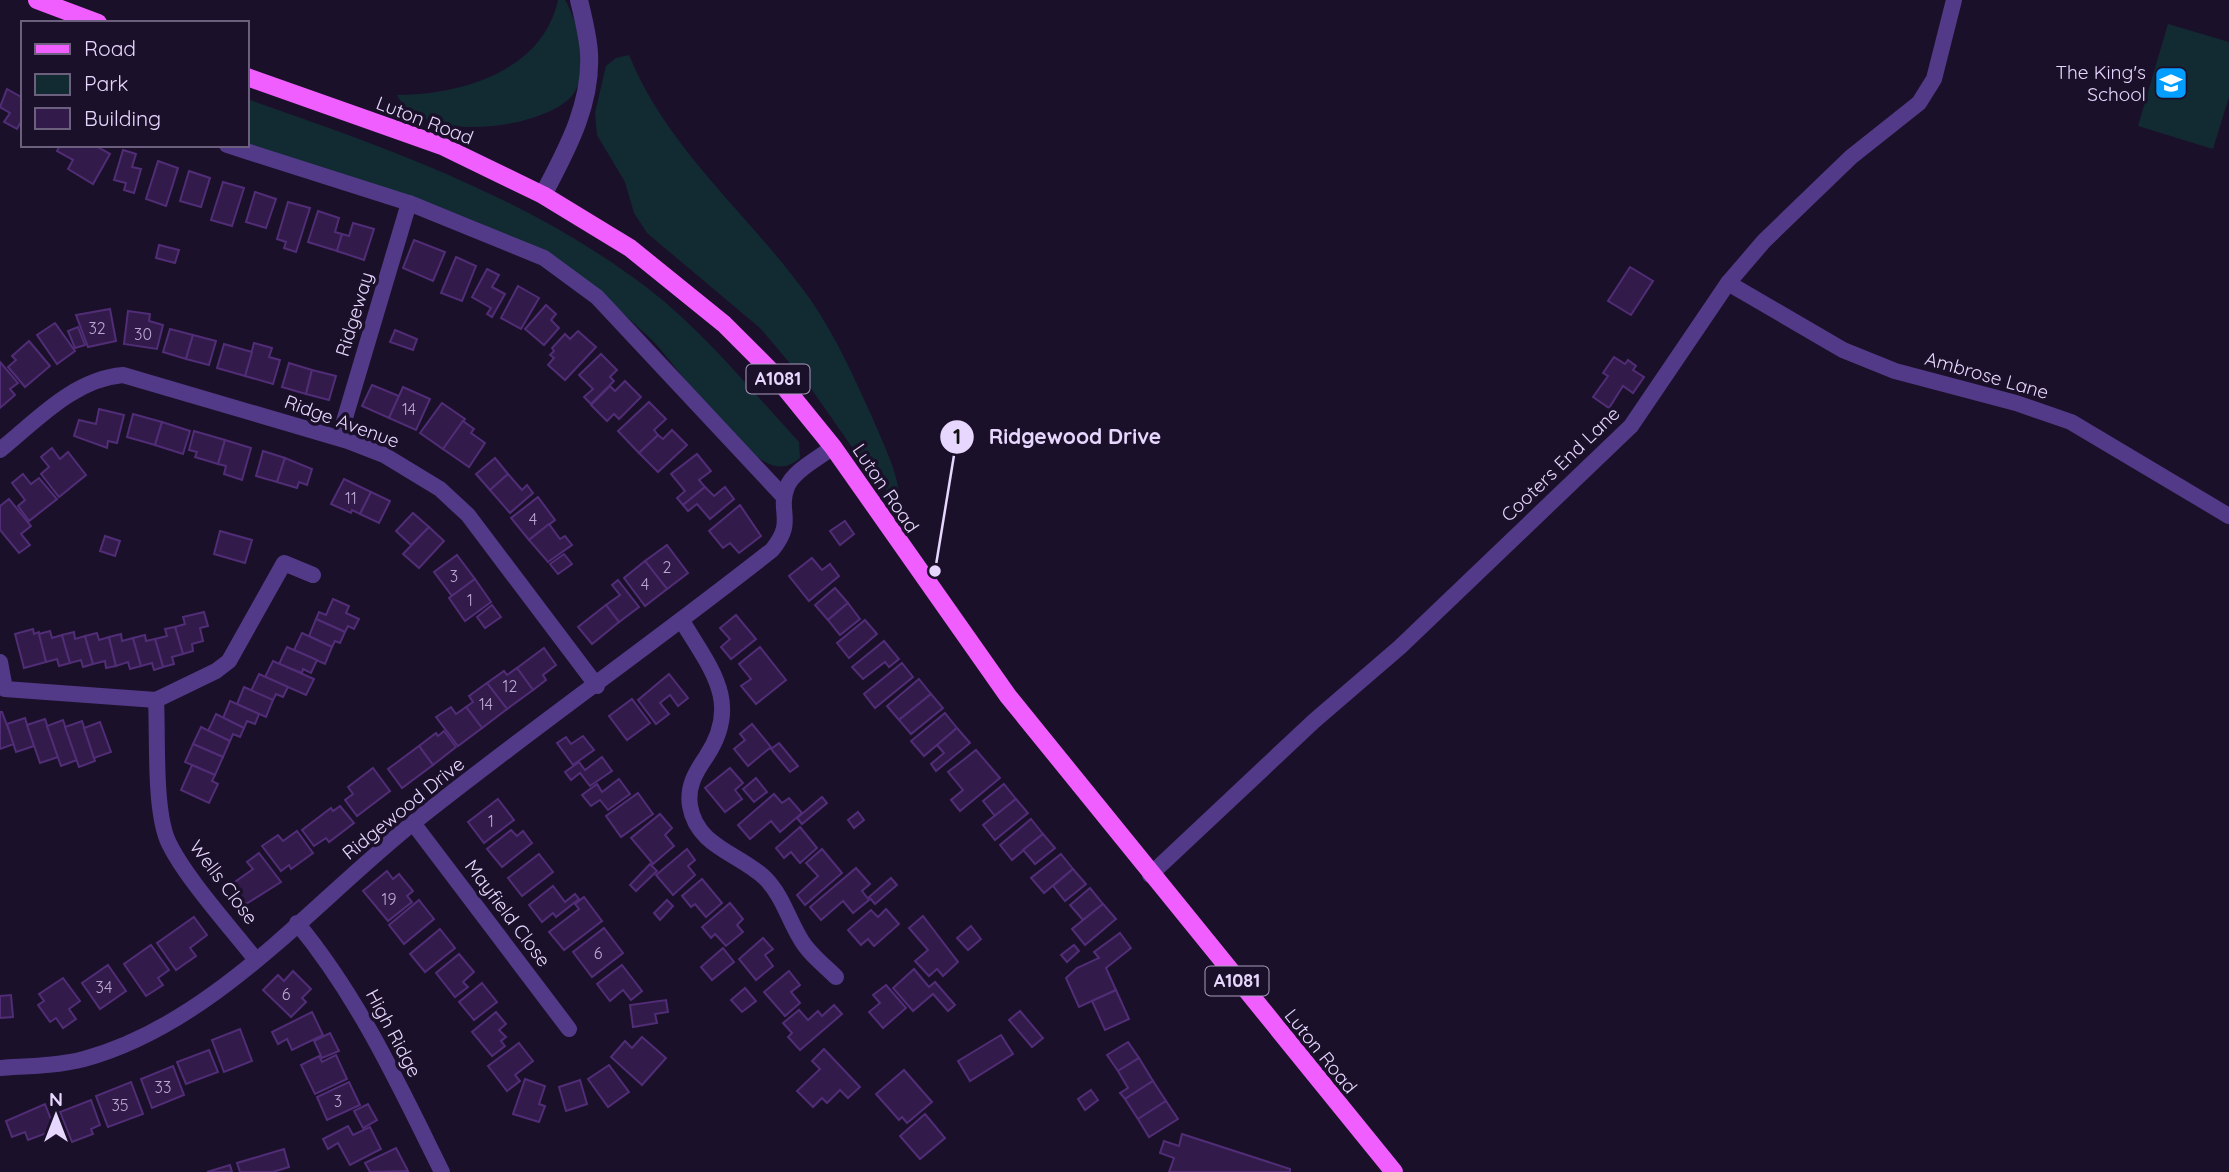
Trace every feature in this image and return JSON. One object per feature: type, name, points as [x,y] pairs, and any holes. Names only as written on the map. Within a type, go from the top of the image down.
[{"type":"main road","points":[[37,0],[93,21]]},
{"type":"main road","name":"Luton Road","points":[[248,77],[442,146],[542,195],[630,248],[695,298],[773,373],[832,447],[1008,696],[1150,875],[1394,1172]]},
{"type":"street","points":[[542,195],[581,116],[587,85],[589,53],[579,0]]},
{"type":"street","name":"Cooters End Lane","points":[[1150,875],[1314,721],[1400,647],[1632,426],[1728,283],[1764,241],[1852,157],[1919,103],[1934,79],[1954,0]]},
{"type":"street","points":[[233,147],[409,202],[544,258],[597,297],[784,497],[791,480],[832,447]]},
{"type":"street","name":"Ridgeway","points":[[339,438],[409,202]]},
{"type":"street","name":"Ambrose Lane","points":[[1728,283],[1843,350],[1895,371],[2016,403],[2071,422],[2229,516]]},
{"type":"street","name":"Ridge Avenue","points":[[0,450],[76,389],[107,376],[123,375],[339,438],[409,468],[440,489],[468,515],[597,686]]},
{"type":"street","name":"Ridgewood Drive","points":[[0,1068],[82,1059],[133,1041],[198,1006],[256,960],[413,823],[597,686],[772,550],[786,529],[784,497]]},
{"type":"street","points":[[0,662],[5,689],[156,700],[216,671],[229,661],[284,563],[313,575]]},
{"type":"street","points":[[682,621],[718,682],[724,713],[715,744],[693,776],[690,805],[694,820],[701,833],[716,846],[766,879],[783,904],[801,940],[836,977]]},
{"type":"street","name":"Wells Close","points":[[156,700],[161,814],[167,838],[178,858],[256,960]]},
{"type":"street","name":"Mayfield Close","points":[[413,823],[569,1029]]},
{"type":"street","name":"High Ridge","points":[[297,923],[328,961],[365,1019],[442,1172]]},
{"type":"green space","points":[[558,0],[565,0],[575,22],[582,63],[577,88],[570,98],[554,109],[507,124],[454,126],[430,121],[410,111],[397,95],[447,90],[496,74],[536,45],[549,24]]},
{"type":"green space","points":[[2168,24],[2229,42],[2229,97],[2213,149],[2138,126]]},
{"type":"green space","points":[[629,55],[665,122],[712,182],[787,269],[828,327],[885,447],[900,498],[890,494],[861,460],[810,387],[760,328],[647,233],[634,213],[625,182],[597,135],[595,113],[606,66],[616,58]]},
{"type":"green space","points":[[248,99],[456,178],[556,228],[604,257],[650,290],[709,343],[799,442],[800,458],[789,465],[776,466],[746,448],[729,432],[651,339],[586,283],[542,254],[496,230],[398,192],[248,145]]},
{"type":"building","points":[[7,89],[21,97],[21,122],[17,129],[4,122],[10,113],[0,107]]},
{"type":"building","points":[[59,147],[98,147],[110,154],[93,184],[68,169],[73,160],[57,151]]},
{"type":"building","points":[[123,150],[136,154],[132,167],[141,169],[134,193],[124,190],[126,183],[114,180]]},
{"type":"building","points":[[158,161],[178,168],[166,206],[146,199]]},
{"type":"building","points":[[189,171],[210,178],[201,207],[180,201]]},
{"type":"building","points":[[223,182],[244,188],[232,226],[211,220]]},
{"type":"building","points":[[255,192],[276,199],[266,228],[246,222]]},
{"type":"building","points":[[288,202],[310,208],[296,252],[284,248],[286,242],[277,239]]},
{"type":"building","points":[[318,211],[339,218],[335,232],[342,234],[337,251],[308,242]]},
{"type":"building","points":[[353,223],[374,229],[364,260],[337,251],[342,234],[349,236]]},
{"type":"building","points":[[414,240],[445,252],[433,281],[403,268]]},
{"type":"building","points":[[159,245],[179,250],[175,263],[156,258]]},
{"type":"building","points":[[456,257],[476,266],[462,301],[441,293]]},
{"type":"building","points":[[1630,267],[1653,281],[1631,315],[1608,301]]},
{"type":"building","points":[[487,269],[499,275],[492,287],[505,294],[492,317],[487,314],[491,308],[472,297]]},
{"type":"building","points":[[518,286],[539,298],[521,329],[501,318]]},
{"type":"building","points":[[546,305],[556,314],[551,320],[559,328],[544,345],[525,329]]},
{"type":"building","points":[[110,309],[116,341],[88,347],[76,315]]},
{"type":"building","points":[[128,311],[150,314],[149,321],[163,325],[157,349],[124,344]]},
{"type":"building","points":[[55,323],[75,351],[57,364],[37,335]]},
{"type":"building","points":[[78,327],[85,345],[75,348],[68,331]]},
{"type":"building","points":[[170,329],[193,335],[186,359],[163,352]]},
{"type":"building","points":[[395,330],[417,339],[413,350],[390,342]]},
{"type":"building","points":[[578,331],[596,347],[565,380],[548,365],[554,358],[550,355],[554,351],[552,348],[565,334],[570,339]]},
{"type":"building","points":[[193,335],[216,341],[209,365],[186,359]]},
{"type":"building","points":[[29,341],[50,366],[25,387],[8,367],[16,360],[12,356]]},
{"type":"building","points":[[254,343],[272,348],[269,357],[280,360],[273,384],[245,376]]},
{"type":"building","points":[[224,344],[252,352],[245,376],[217,368]]},
{"type":"building","points":[[601,354],[617,370],[610,377],[614,381],[591,404],[584,397],[593,389],[579,375]]},
{"type":"building","points":[[1614,357],[1625,364],[1628,360],[1636,366],[1633,370],[1644,377],[1633,393],[1623,386],[1609,408],[1593,397],[1608,376],[1603,373]]},
{"type":"building","points":[[0,362],[18,383],[10,389],[15,395],[0,408]]},
{"type":"building","points":[[289,363],[312,370],[306,394],[282,387]]},
{"type":"building","points":[[312,370],[336,376],[329,400],[306,394]]},
{"type":"building","points":[[625,381],[641,397],[619,419],[614,414],[607,421],[591,405],[610,386],[615,391]]},
{"type":"building","points":[[372,385],[399,396],[389,418],[362,406]]},
{"type":"building","points":[[403,387],[430,399],[416,430],[389,418]]},
{"type":"building","points":[[649,402],[666,419],[654,430],[658,435],[639,453],[618,431]]},
{"type":"building","points":[[442,403],[465,419],[443,449],[420,433]]},
{"type":"building","points":[[99,409],[124,415],[117,443],[108,441],[107,448],[74,436],[79,420],[96,424]]},
{"type":"building","points":[[133,414],[162,422],[155,445],[127,437]]},
{"type":"building","points":[[463,421],[474,429],[471,433],[485,443],[469,467],[443,449]]},
{"type":"building","points":[[162,422],[190,431],[183,454],[155,445]]},
{"type":"building","points":[[672,430],[687,445],[658,472],[639,453],[658,435],[663,439]]},
{"type":"building","points":[[194,431],[225,440],[218,464],[195,457],[197,452],[189,450]]},
{"type":"building","points":[[225,440],[251,448],[242,480],[224,474],[226,466],[218,464]]},
{"type":"building","points":[[52,448],[60,459],[68,452],[86,475],[59,497],[41,474],[49,467],[41,457]]},
{"type":"building","points":[[263,451],[285,458],[277,482],[256,476]]},
{"type":"building","points":[[697,454],[711,471],[699,480],[705,487],[683,505],[677,498],[685,491],[671,474]]},
{"type":"building","points":[[285,458],[312,469],[307,485],[299,482],[297,488],[277,482]]},
{"type":"building","points":[[495,458],[508,474],[490,490],[476,474]]},
{"type":"building","points":[[23,474],[31,484],[39,478],[57,499],[29,521],[18,506],[25,500],[12,483]]},
{"type":"building","points":[[508,474],[522,490],[527,485],[533,493],[510,513],[490,490]]},
{"type":"building","points":[[344,479],[371,492],[360,514],[331,504]]},
{"type":"building","points":[[705,487],[714,496],[725,487],[734,499],[710,519],[697,504],[688,511],[683,505]]},
{"type":"building","points":[[371,492],[390,501],[379,523],[360,514]]},
{"type":"building","points":[[538,497],[555,520],[529,540],[511,518]]},
{"type":"building","points":[[9,499],[31,526],[21,534],[30,545],[19,553],[0,530],[0,506]]},
{"type":"building","points":[[740,505],[761,536],[739,553],[730,543],[723,548],[709,531]]},
{"type":"building","points":[[413,513],[429,527],[411,545],[396,531]]},
{"type":"building","points":[[845,521],[854,534],[840,545],[830,531]]},
{"type":"building","points":[[549,524],[560,539],[565,536],[572,545],[548,562],[529,540]]},
{"type":"building","points":[[429,527],[444,541],[419,568],[403,554]]},
{"type":"building","points":[[220,531],[252,540],[245,563],[214,554]]},
{"type":"building","points":[[105,536],[120,541],[115,556],[100,551]]},
{"type":"building","points":[[667,545],[688,573],[667,589],[645,561]]},
{"type":"building","points":[[564,554],[572,564],[558,574],[550,564]]},
{"type":"building","points":[[457,555],[475,579],[452,596],[434,572]]},
{"type":"building","points":[[812,558],[822,570],[830,564],[839,576],[809,601],[789,576]]},
{"type":"building","points":[[645,561],[667,589],[645,606],[624,578]]},
{"type":"building","points":[[475,579],[491,602],[465,621],[449,598]]},
{"type":"building","points":[[618,580],[639,607],[619,622],[606,605],[620,595],[612,585]]},
{"type":"building","points":[[835,588],[848,603],[828,620],[815,605]]},
{"type":"building","points":[[333,599],[349,606],[346,613],[359,619],[354,629],[348,626],[345,632],[316,619],[319,612],[326,615]]},
{"type":"building","points":[[848,603],[860,619],[840,635],[828,620]]},
{"type":"building","points":[[492,605],[501,617],[485,628],[477,617]]},
{"type":"building","points":[[606,605],[619,622],[592,644],[578,627]]},
{"type":"building","points":[[204,612],[208,626],[200,628],[203,641],[192,644],[193,651],[183,654],[175,627],[185,624],[183,617]]},
{"type":"building","points":[[736,615],[756,639],[731,659],[721,647],[730,639],[720,628]]},
{"type":"building","points":[[316,619],[345,632],[340,643],[335,641],[332,647],[309,636]]},
{"type":"building","points":[[865,620],[877,634],[849,658],[837,643]]},
{"type":"building","points":[[175,627],[183,654],[172,657],[174,664],[163,667],[155,639],[167,636],[165,629]]},
{"type":"building","points":[[33,629],[34,634],[39,632],[46,662],[24,668],[15,634]]},
{"type":"building","points":[[50,631],[52,638],[62,635],[70,663],[59,666],[57,659],[46,662],[39,634]]},
{"type":"building","points":[[74,632],[75,639],[85,636],[93,664],[83,667],[81,660],[70,663],[62,635]]},
{"type":"building","points":[[97,633],[99,640],[109,637],[116,666],[106,668],[105,661],[93,664],[85,636]]},
{"type":"building","points":[[302,633],[332,647],[325,664],[294,650]]},
{"type":"building","points":[[121,634],[122,641],[133,638],[141,666],[130,669],[128,662],[116,666],[109,637]]},
{"type":"building","points":[[145,635],[146,641],[155,639],[163,667],[154,670],[152,663],[141,666],[133,638]]},
{"type":"building","points":[[884,641],[899,659],[889,667],[885,662],[863,679],[852,667]]},
{"type":"building","points":[[287,647],[317,660],[311,673],[303,669],[302,673],[279,664]]},
{"type":"building","points":[[760,647],[786,680],[756,704],[741,686],[751,679],[739,664]]},
{"type":"building","points":[[544,648],[556,665],[543,675],[546,680],[533,690],[517,668]]},
{"type":"building","points":[[273,661],[314,679],[306,695],[265,677]]},
{"type":"building","points":[[902,663],[913,677],[875,708],[864,694]]},
{"type":"building","points":[[517,668],[533,690],[507,709],[487,683],[504,671],[507,675]]},
{"type":"building","points":[[259,674],[288,687],[283,697],[276,694],[273,700],[251,691]]},
{"type":"building","points":[[669,674],[688,698],[678,706],[670,695],[660,703],[669,714],[656,724],[638,700]]},
{"type":"building","points":[[919,679],[931,694],[899,720],[887,706]]},
{"type":"building","points":[[487,683],[507,709],[482,728],[466,707],[473,702],[469,696]]},
{"type":"building","points":[[244,687],[273,700],[266,717],[237,704]]},
{"type":"building","points":[[931,694],[943,708],[911,734],[899,720]]},
{"type":"building","points":[[632,699],[650,723],[627,740],[609,716]]},
{"type":"building","points":[[230,701],[259,714],[255,724],[247,721],[244,728],[223,718]]},
{"type":"building","points":[[451,707],[456,714],[466,707],[482,728],[458,746],[436,717]]},
{"type":"building","points":[[0,712],[14,744],[0,749]]},
{"type":"building","points":[[945,713],[957,728],[924,756],[911,741]]},
{"type":"building","points":[[216,714],[244,728],[240,737],[233,734],[230,741],[208,731]]},
{"type":"building","points":[[25,718],[34,746],[16,752],[7,724]]},
{"type":"building","points":[[45,719],[58,757],[40,763],[27,725]]},
{"type":"building","points":[[63,720],[77,760],[61,766],[47,726]]},
{"type":"building","points":[[82,721],[95,761],[79,767],[65,727]]},
{"type":"building","points":[[100,722],[111,752],[94,758],[84,728]]},
{"type":"building","points":[[752,724],[771,747],[748,766],[734,749],[745,740],[740,734]]},
{"type":"building","points":[[201,727],[230,741],[223,757],[193,744]]},
{"type":"building","points":[[957,728],[970,743],[936,771],[931,764],[944,753],[937,745]]},
{"type":"building","points":[[444,731],[456,747],[433,765],[419,746],[436,733],[438,736]]},
{"type":"building","points":[[583,736],[594,750],[573,765],[557,743],[566,737],[571,744]]},
{"type":"building","points":[[779,743],[798,766],[790,772],[771,749]]},
{"type":"building","points":[[193,744],[223,757],[215,775],[185,762]]},
{"type":"building","points":[[419,746],[433,765],[402,788],[388,769]]},
{"type":"building","points":[[976,750],[1000,778],[960,811],[951,800],[963,790],[948,772]]},
{"type":"building","points":[[602,757],[612,771],[590,786],[580,773],[571,780],[565,772],[579,762],[585,770]]},
{"type":"building","points":[[192,765],[215,775],[212,781],[218,784],[209,803],[181,790]]},
{"type":"building","points":[[373,768],[390,791],[357,816],[345,800],[353,794],[348,787]]},
{"type":"building","points":[[730,768],[743,783],[735,790],[742,799],[725,812],[705,788]]},
{"type":"building","points":[[756,778],[767,792],[754,802],[743,789]]},
{"type":"building","points":[[619,779],[630,794],[608,810],[600,800],[591,806],[582,795],[597,784],[602,792]]},
{"type":"building","points":[[1004,784],[1016,799],[995,816],[983,801]]},
{"type":"building","points":[[638,793],[653,814],[621,837],[606,816]]},
{"type":"building","points":[[774,794],[782,803],[789,798],[802,813],[780,832],[771,821],[750,839],[738,825]]},
{"type":"building","points":[[822,797],[827,803],[802,824],[797,818]]},
{"type":"building","points":[[498,799],[514,820],[484,843],[468,822]]},
{"type":"building","points":[[1016,799],[1028,813],[995,840],[983,825]]},
{"type":"building","points":[[340,806],[354,823],[329,842],[326,838],[314,846],[302,830],[331,808],[333,811]]},
{"type":"building","points":[[858,812],[864,820],[854,828],[848,820]]},
{"type":"building","points":[[660,814],[672,828],[665,835],[674,846],[653,864],[631,838]]},
{"type":"building","points":[[1031,819],[1043,834],[1012,860],[1000,845]]},
{"type":"building","points":[[800,827],[817,848],[800,863],[791,852],[784,858],[776,848]]},
{"type":"building","points":[[511,830],[517,836],[523,831],[532,843],[502,867],[487,849]]},
{"type":"building","points":[[297,831],[313,853],[291,869],[289,865],[281,871],[262,846],[278,835],[283,841]]},
{"type":"building","points":[[1043,834],[1055,848],[1035,864],[1023,850]]},
{"type":"building","points":[[687,849],[695,860],[688,866],[695,875],[673,895],[656,875]]},
{"type":"building","points":[[822,849],[842,873],[805,905],[797,895],[818,876],[806,863]]},
{"type":"building","points":[[259,853],[281,882],[246,904],[232,884],[253,869],[247,862]]},
{"type":"building","points":[[539,854],[553,872],[522,896],[508,878]]},
{"type":"building","points":[[1061,854],[1073,869],[1044,893],[1031,878]]},
{"type":"building","points":[[650,864],[657,871],[636,891],[630,885]]},
{"type":"building","points":[[856,868],[870,884],[862,891],[869,900],[853,913],[843,901],[821,920],[810,907]]},
{"type":"building","points":[[1073,869],[1086,884],[1065,901],[1053,886]]},
{"type":"building","points":[[387,871],[393,879],[399,874],[413,891],[407,896],[412,902],[388,921],[363,891]]},
{"type":"building","points":[[891,878],[897,885],[875,904],[869,897]]},
{"type":"building","points":[[702,879],[722,903],[706,917],[695,904],[691,907],[682,896]]},
{"type":"building","points":[[553,886],[565,902],[575,894],[579,899],[556,917],[553,913],[542,922],[529,905]]},
{"type":"building","points":[[1090,888],[1103,904],[1083,920],[1070,905]]},
{"type":"building","points":[[584,897],[602,921],[564,950],[549,932],[579,909],[575,904]]},
{"type":"building","points":[[419,900],[434,919],[404,944],[389,925]]},
{"type":"building","points":[[667,900],[673,906],[660,920],[654,913]]},
{"type":"building","points":[[730,903],[743,919],[737,925],[743,932],[726,946],[715,934],[711,938],[702,927]]},
{"type":"building","points":[[1103,904],[1116,919],[1085,945],[1072,929]]},
{"type":"building","points":[[886,909],[899,924],[874,946],[868,939],[861,945],[848,930],[871,910],[878,917]]},
{"type":"building","points":[[923,916],[958,962],[943,976],[937,969],[929,976],[915,961],[928,950],[909,928]]},
{"type":"building","points":[[194,917],[207,935],[190,948],[196,956],[176,970],[157,943]]},
{"type":"building","points":[[971,926],[981,939],[968,950],[957,938]]},
{"type":"building","points":[[604,928],[623,953],[592,977],[573,952]]},
{"type":"building","points":[[440,929],[455,948],[425,972],[410,954]]},
{"type":"building","points":[[1120,933],[1131,948],[1106,968],[1116,990],[1079,1007],[1066,978],[1077,968],[1099,958],[1094,952]]},
{"type":"building","points":[[763,938],[773,949],[765,955],[773,966],[756,980],[739,959]]},
{"type":"building","points":[[151,945],[169,970],[158,978],[163,985],[146,996],[124,964]]},
{"type":"building","points":[[1074,945],[1079,951],[1067,962],[1061,955]]},
{"type":"building","points":[[723,948],[734,962],[712,980],[701,967]]},
{"type":"building","points":[[459,954],[474,972],[463,982],[468,987],[455,997],[436,973]]},
{"type":"building","points":[[108,965],[126,991],[100,1009],[82,983]]},
{"type":"building","points":[[622,965],[642,991],[631,1000],[623,990],[610,1001],[597,984]]},
{"type":"building","points":[[914,969],[929,987],[935,982],[955,1005],[948,1011],[933,994],[913,1011],[893,988]]},
{"type":"building","points":[[293,971],[311,989],[302,998],[306,1002],[291,1017],[263,990],[278,975],[284,981]]},
{"type":"building","points":[[789,971],[800,985],[791,992],[800,1003],[785,1016],[764,992]]},
{"type":"building","points":[[63,978],[80,1001],[69,1009],[76,1019],[63,1028],[56,1018],[50,1022],[38,1005],[44,1001],[39,994]]},
{"type":"building","points":[[482,983],[497,1002],[474,1020],[459,1002]]},
{"type":"building","points":[[886,985],[906,1008],[883,1028],[869,1012],[880,1003],[873,995]]},
{"type":"building","points":[[745,988],[756,1001],[742,1012],[731,1000]]},
{"type":"building","points":[[1116,990],[1129,1019],[1105,1030],[1092,1001]]},
{"type":"building","points":[[11,995],[13,1017],[0,1018],[0,996]]},
{"type":"building","points":[[666,1000],[668,1012],[655,1014],[657,1023],[633,1027],[630,1005]]},
{"type":"building","points":[[834,1005],[842,1014],[800,1050],[788,1037],[792,1033],[783,1023],[799,1010],[808,1020],[818,1011],[822,1016]]},
{"type":"building","points":[[1020,1011],[1043,1038],[1032,1047],[1009,1020]]},
{"type":"building","points":[[312,1012],[323,1035],[292,1050],[287,1039],[278,1044],[272,1032]]},
{"type":"building","points":[[496,1012],[506,1024],[499,1030],[506,1037],[501,1041],[505,1046],[492,1056],[472,1032]]},
{"type":"building","points":[[240,1029],[252,1061],[224,1072],[212,1040]]},
{"type":"building","points":[[330,1033],[339,1051],[322,1058],[314,1041]]},
{"type":"building","points":[[1001,1035],[1013,1054],[970,1081],[958,1061]]},
{"type":"building","points":[[642,1037],[666,1058],[642,1085],[611,1057],[625,1041],[632,1048]]},
{"type":"building","points":[[1128,1042],[1139,1058],[1118,1071],[1107,1055]]},
{"type":"building","points":[[519,1043],[533,1061],[515,1075],[520,1081],[507,1091],[488,1066]]},
{"type":"building","points":[[824,1049],[860,1087],[848,1098],[840,1090],[827,1103],[822,1098],[813,1107],[797,1091],[820,1069],[812,1061]]},
{"type":"building","points":[[209,1050],[218,1072],[186,1084],[177,1062]]},
{"type":"building","points":[[336,1055],[347,1079],[315,1094],[301,1065],[319,1056],[322,1062]]},
{"type":"building","points":[[1139,1058],[1153,1081],[1125,1099],[1120,1093],[1128,1088],[1118,1071]]},
{"type":"building","points":[[609,1065],[629,1092],[608,1107],[588,1079]]},
{"type":"building","points":[[173,1066],[184,1095],[152,1108],[141,1079]]},
{"type":"building","points":[[904,1070],[932,1102],[907,1123],[902,1117],[899,1120],[876,1094]]},
{"type":"building","points":[[525,1079],[545,1086],[539,1104],[545,1106],[539,1122],[513,1114]]},
{"type":"building","points":[[580,1080],[587,1104],[566,1111],[559,1087]]},
{"type":"building","points":[[1153,1081],[1166,1101],[1138,1119],[1125,1099]]},
{"type":"building","points":[[131,1082],[143,1114],[108,1127],[96,1096]]},
{"type":"building","points":[[349,1082],[360,1105],[327,1120],[317,1097]]},
{"type":"building","points":[[1091,1090],[1098,1100],[1085,1110],[1078,1099]]},
{"type":"building","points":[[91,1100],[100,1125],[91,1129],[93,1134],[72,1142],[60,1112]]},
{"type":"building","points":[[1166,1101],[1178,1119],[1149,1137],[1138,1119]]},
{"type":"building","points":[[45,1104],[55,1130],[28,1140],[25,1132],[12,1137],[6,1121]]},
{"type":"building","points":[[368,1104],[377,1120],[363,1128],[354,1111]]},
{"type":"building","points":[[925,1114],[945,1138],[920,1159],[900,1136]]},
{"type":"building","points":[[348,1126],[353,1135],[370,1127],[381,1149],[350,1165],[338,1143],[328,1149],[323,1139]]},
{"type":"building","points":[[1182,1134],[1290,1169],[1290,1172],[1169,1172],[1174,1158],[1160,1153],[1164,1141],[1179,1146]]},
{"type":"building","points":[[396,1148],[408,1171],[370,1172],[365,1163]]},
{"type":"building","points":[[284,1149],[289,1167],[273,1172],[240,1172],[237,1163]]},
{"type":"building","points":[[230,1165],[232,1172],[207,1172]]},
{"type":"place","name":"The King's School","points":[[2171,83]]},
{"type":"place","name":"Ridgewood Drive","points":[[935,571]]}]
